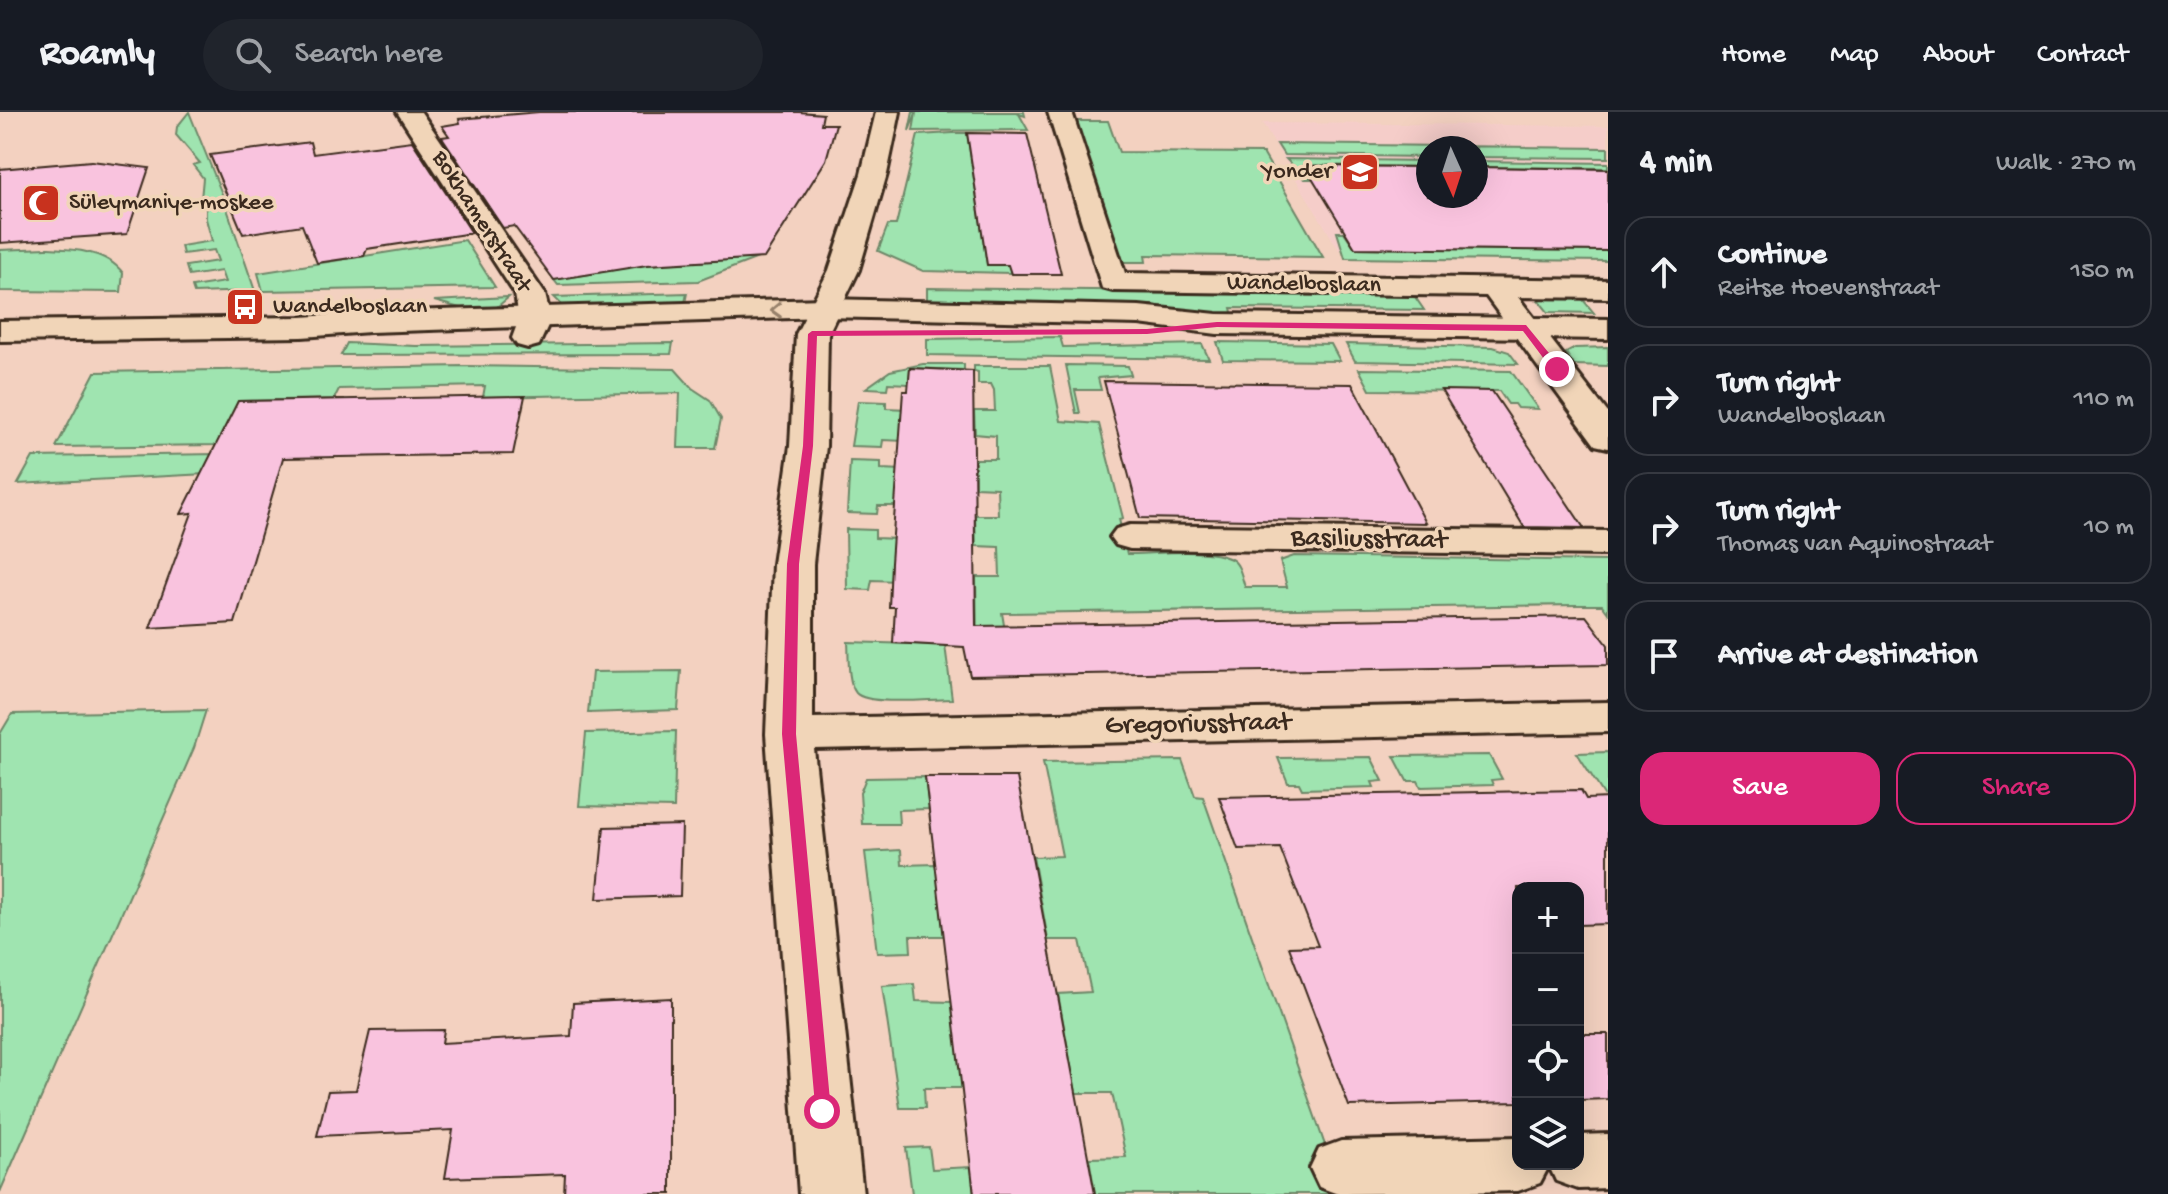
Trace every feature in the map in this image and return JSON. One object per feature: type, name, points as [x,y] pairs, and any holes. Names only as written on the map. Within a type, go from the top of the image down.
[{"type":"street","name":"Bokhamerstraat","points":[[409,112],[530,294],[532,328]]},
{"type":"street","points":[[831,1194],[789,734],[793,564],[808,446],[818,321],[844,270],[874,174],[888,112]]},
{"type":"street","name":"Wandelboslaan","points":[[1060,112],[1113,282],[1608,289]]},
{"type":"street","points":[[1495,288],[1608,437]]},
{"type":"street","name":"Wandelboslaan","points":[[0,331],[302,327],[434,337],[532,328],[818,321],[1147,331],[1217,324],[1608,329]]},
{"type":"street","name":"Basiliusstraat","points":[[1130,537],[1608,543]]},
{"type":"street","name":"Gregoriusstraat","points":[[789,734],[1608,717]]},
{"type":"street","points":[[1584,1162],[1608,1161]]},
{"type":"street","points":[[1341,1168],[1512,1164]]},
{"type":"shaded area","name":"Yonder","points":[[1262,123],[1608,126],[1608,253],[1339,250]]},
{"type":"green space","points":[[189,112],[222,194],[255,291],[194,293],[192,287],[225,282],[221,271],[189,276],[186,266],[218,261],[214,250],[183,254],[181,246],[212,241],[206,219],[206,199],[201,199],[203,178],[193,165],[200,163],[176,135],[177,127]]},
{"type":"green space","points":[[913,112],[1024,112],[1025,116],[1019,114],[1028,130],[913,131],[916,113],[909,131]]},
{"type":"green space","points":[[1076,121],[1108,121],[1119,152],[1263,153],[1323,257],[1145,255],[1146,262],[1121,262]]},
{"type":"green space","points":[[967,133],[987,264],[1010,265],[1011,273],[923,271],[878,251],[888,225],[896,225],[918,135]]},
{"type":"green space","points":[[1277,144],[1416,146],[1416,157],[1284,155]]},
{"type":"green space","points":[[1488,147],[1608,148],[1608,158],[1488,157]]},
{"type":"green space","points":[[1286,159],[1416,161],[1416,167],[1304,165],[1311,179],[1305,179]]},
{"type":"green space","points":[[1488,161],[1608,163],[1608,168],[1488,167]]},
{"type":"green space","points":[[1337,232],[1344,232],[1355,248],[1608,251],[1608,261],[1345,258]]},
{"type":"green space","points":[[465,240],[495,287],[263,291],[258,273]]},
{"type":"green space","points":[[47,248],[88,252],[116,265],[123,273],[121,292],[0,291],[0,250]]},
{"type":"green space","points":[[758,258],[698,281],[558,285],[554,280],[643,265]]},
{"type":"green space","points":[[927,288],[1413,294],[1424,310],[1231,308],[1233,316],[1151,305],[927,302]]},
{"type":"green space","points":[[687,293],[684,308],[568,311],[554,297]]},
{"type":"green space","points":[[1535,296],[1580,296],[1594,313],[1548,312]]},
{"type":"green space","points":[[509,297],[492,311],[475,312],[434,301]]},
{"type":"green space","points":[[1060,337],[1063,347],[1202,344],[1209,359],[927,355],[927,339]]},
{"type":"green space","points":[[1217,342],[1331,344],[1340,361],[1223,360]]},
{"type":"green space","points":[[347,343],[416,346],[673,343],[671,354],[341,355]]},
{"type":"green space","points":[[1346,344],[1493,347],[1509,352],[1518,364],[1355,361]]},
{"type":"green space","points":[[1608,347],[1608,366],[1574,365],[1566,353],[1575,348]]},
{"type":"green space","points":[[923,364],[964,364],[964,370],[910,368],[909,384],[888,383],[887,389],[866,388],[890,371]]},
{"type":"green space","points":[[1066,365],[1128,366],[1131,375],[1098,378],[1101,390],[1075,390],[1080,413],[1076,413]]},
{"type":"green space","points":[[465,366],[675,369],[692,388],[710,400],[721,419],[715,448],[678,448],[680,393],[483,397],[485,386],[339,389],[334,399],[238,401],[220,445],[56,447],[95,372]]},
{"type":"green space","points":[[974,366],[1050,366],[1061,421],[1099,424],[1123,518],[1119,519],[1127,554],[1195,552],[1221,555],[1237,564],[1245,587],[1287,587],[1280,561],[1294,556],[1608,561],[1608,613],[1602,605],[1578,605],[1002,613],[1007,643],[977,644],[976,577],[1000,577],[999,547],[976,546],[975,515],[998,515],[997,488],[975,487],[975,459],[996,459],[996,436],[975,434],[974,411],[995,411],[994,390],[991,384],[978,384],[978,372],[974,371]]},
{"type":"green space","points":[[1359,369],[1511,371],[1538,409],[1517,408],[1514,404],[1508,404],[1499,391],[1370,390]]},
{"type":"green space","points":[[858,401],[886,402],[886,408],[907,409],[905,441],[883,440],[882,447],[851,446]]},
{"type":"green space","points":[[216,454],[206,474],[18,484],[33,457]]},
{"type":"green space","points":[[850,461],[881,462],[881,469],[903,470],[901,506],[878,506],[877,514],[847,513]]},
{"type":"green space","points":[[846,529],[875,530],[875,538],[899,539],[897,581],[872,580],[870,590],[847,589]]},
{"type":"green space","points":[[848,642],[945,645],[952,699],[887,701],[863,697],[856,693],[851,682]]},
{"type":"green space","points":[[681,671],[678,710],[588,713],[592,672]]},
{"type":"green space","points":[[206,710],[194,748],[0,1192],[0,734],[12,714]]},
{"type":"green space","points":[[676,731],[674,808],[579,806],[586,733]]},
{"type":"green space","points":[[1608,752],[1608,798],[1606,798],[1577,753]]},
{"type":"green space","points":[[1489,755],[1502,779],[1491,780],[1493,785],[1421,787],[1418,781],[1407,781],[1394,756]]},
{"type":"green space","points":[[1371,757],[1383,781],[1372,782],[1374,787],[1302,789],[1299,783],[1288,783],[1278,758]]},
{"type":"green space","points":[[1182,760],[1195,796],[1203,797],[1340,1188],[1471,1190],[1480,1194],[1095,1194],[1089,1158],[1126,1157],[1112,1093],[1076,1093],[1058,994],[1091,992],[1080,940],[1048,940],[1033,857],[1062,856],[1043,762]]},
{"type":"green space","points":[[925,777],[929,809],[898,810],[899,824],[862,824],[860,793],[866,778]]},
{"type":"green space","points":[[901,850],[902,865],[936,864],[944,936],[910,936],[911,952],[877,953],[865,852]]},
{"type":"green space","points":[[914,984],[916,1001],[952,1002],[962,1088],[924,1088],[925,1108],[900,1108],[882,986]]},
{"type":"green space","points":[[929,1147],[932,1169],[971,1167],[974,1194],[912,1194],[906,1148]]},
{"type":"building","points":[[539,112],[799,112],[823,114],[821,124],[836,124],[826,160],[764,258],[647,265],[554,280],[514,226],[503,228],[442,137],[449,136],[442,126],[460,123],[459,119]]},
{"type":"building","points":[[967,133],[1027,134],[1061,274],[1011,274],[1008,265],[987,265]]},
{"type":"building","points":[[412,141],[472,233],[367,249],[364,256],[317,263],[302,225],[243,234],[210,155],[310,142],[313,154]]},
{"type":"building","points":[[91,161],[149,168],[127,234],[0,243],[0,169]]},
{"type":"building","points":[[1305,166],[1416,167],[1416,208],[1488,208],[1488,167],[1608,169],[1608,251],[1355,248]]},
{"type":"building","points":[[910,368],[973,371],[976,626],[1586,616],[1608,645],[1608,665],[970,676],[964,647],[893,643],[895,607],[889,607],[891,563],[903,391],[908,391]]},
{"type":"building","points":[[1104,381],[1352,384],[1426,523],[1140,518]]},
{"type":"building","points":[[1441,390],[1492,391],[1584,528],[1524,527]]},
{"type":"building","points":[[525,396],[513,454],[283,458],[235,623],[150,628],[192,513],[181,514],[238,401]]},
{"type":"building","points":[[925,777],[1017,777],[1095,1194],[974,1194]]},
{"type":"building","points":[[1581,790],[1586,799],[1608,798],[1608,924],[1584,925],[1584,882],[1512,882],[1512,1102],[1349,1106],[1289,947],[1318,946],[1280,848],[1238,849],[1219,797]]},
{"type":"building","points":[[682,825],[680,896],[597,899],[604,827]]},
{"type":"building","points":[[671,998],[671,1194],[564,1194],[565,1174],[445,1178],[453,1130],[317,1136],[328,1091],[356,1090],[370,1031],[444,1030],[442,1043],[571,1036],[573,1003]]},
{"type":"building","points":[[1584,1034],[1608,1034],[1608,1099],[1584,1100]]},
{"type":"place","name":"Yonder","points":[[1360,172]]},
{"type":"place","name":"Süleymaniye-moskee","points":[[41,203]]},
{"type":"place","name":"Wandelboslaan","points":[[245,307]]},
{"type":"route","points":[[822,1111],[789,734],[793,564],[808,446],[812,334],[1147,331],[1217,324],[1526,328],[1557,369]]}]
